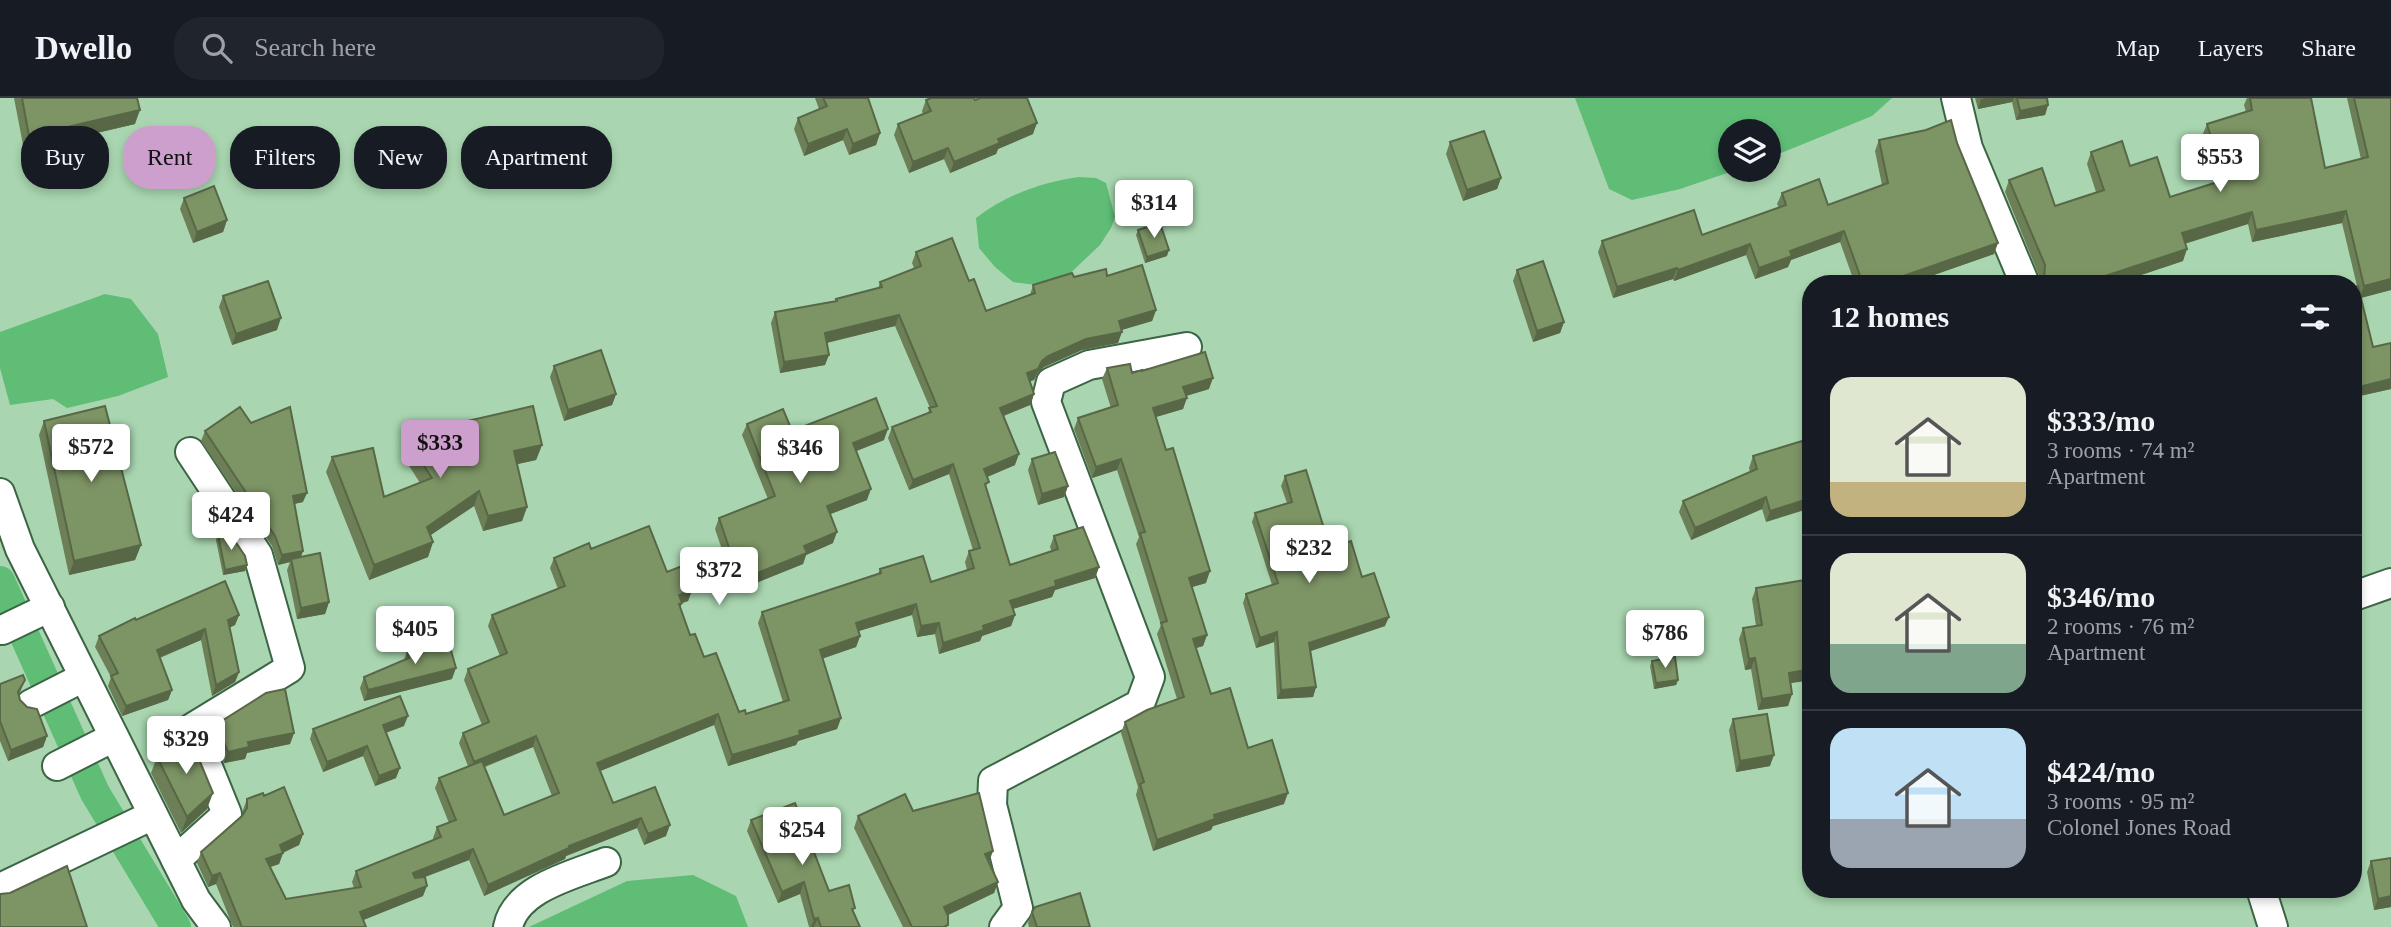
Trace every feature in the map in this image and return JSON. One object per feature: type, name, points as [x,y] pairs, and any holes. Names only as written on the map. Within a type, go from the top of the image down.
[{"type":"street","points":[[1956,98],[1968,148],[2021,275]]},
{"type":"street","points":[[1004,927],[1018,908],[992,805],[993,780],[1140,704],[1150,677],[1046,402],[1051,382],[1089,365],[1187,347]]},
{"type":"street","points":[[176,860],[228,814],[192,728],[290,668],[258,555],[190,452]]},
{"type":"street","points":[[0,493],[20,549],[108,741],[147,818],[176,860],[196,900],[216,927]]},
{"type":"street","points":[[2362,593],[2391,583]]},
{"type":"street","points":[[2,630],[47,609]]},
{"type":"street","points":[[31,704],[80,680]]},
{"type":"street","points":[[57,766],[108,741]]},
{"type":"street","points":[[0,888],[147,818]]},
{"type":"street","points":[[508,927],[511,914],[534,892],[606,862]]},
{"type":"street","points":[[2264,898],[2273,927]]},
{"type":"shaded area","points":[[1575,98],[1892,98],[1872,116],[1781,153],[1781,119],[1718,119],[1718,176],[1680,189],[1632,200],[1609,189]]},
{"type":"shaded area","points":[[1079,177],[1096,178],[1106,183],[1115,217],[1111,228],[1100,245],[1063,280],[1037,285],[1013,282],[995,267],[979,248],[976,218],[1025,191]]},
{"type":"shaded area","points":[[105,294],[131,299],[158,334],[168,377],[118,396],[67,408],[53,399],[10,405],[0,368],[0,332]]},
{"type":"shaded area","points":[[693,875],[736,896],[748,927],[529,927],[627,881]]},
{"type":"building","points":[[22,98],[137,98],[140,110],[72,126],[27,126]]},
{"type":"building","points":[[823,98],[868,98],[880,133],[853,144],[847,129],[808,144],[798,118],[827,106]]},
{"type":"building","points":[[1027,98],[1037,123],[998,139],[1000,143],[954,162],[948,148],[913,162],[898,124],[931,111],[926,100]]},
{"type":"building","points":[[2017,98],[2047,98],[2048,105],[2020,111]]},
{"type":"building","points":[[2250,98],[2311,98],[2325,168],[2368,157],[2354,98],[2391,98],[2391,279],[2364,286],[2346,211],[2256,230],[2252,212],[2182,233],[2187,249],[2108,275],[2044,275],[2045,265],[2009,180],[2042,168],[2055,206],[2104,190],[2091,152],[2122,141],[2130,166],[2157,157],[2170,197],[2224,180],[2207,124],[2252,110]]},
{"type":"building","points":[[1951,120],[1957,143],[1998,243],[1906,275],[1860,275],[1844,231],[1790,251],[1792,256],[1759,268],[1750,244],[1678,270],[1677,268],[1617,287],[1602,241],[1694,210],[1702,235],[1786,205],[1782,193],[1819,179],[1828,205],[1888,183],[1879,140],[1926,130]]},
{"type":"building","points":[[1484,131],[1501,178],[1467,190],[1450,142]]},
{"type":"building","points":[[206,189],[215,189],[227,220],[197,232],[184,198]]},
{"type":"building","points":[[1160,223],[1169,250],[1147,257],[1138,230]]},
{"type":"building","points":[[952,238],[969,281],[974,279],[986,311],[1035,293],[1033,285],[1072,273],[1074,277],[1106,269],[1107,276],[1142,265],[1156,310],[1119,321],[1122,332],[1086,339],[1048,356],[1038,369],[1027,373],[1034,394],[1000,408],[1019,454],[984,469],[989,482],[985,484],[1010,565],[1058,549],[1054,536],[1083,527],[1099,567],[1055,581],[1056,586],[1010,601],[1015,615],[983,626],[984,630],[943,643],[939,623],[921,626],[916,604],[856,623],[860,636],[820,650],[841,718],[799,731],[800,735],[732,755],[718,714],[597,763],[613,803],[655,787],[670,825],[648,834],[641,818],[569,846],[488,885],[473,849],[413,873],[415,878],[425,877],[427,886],[360,912],[366,927],[242,927],[220,873],[212,876],[201,852],[242,816],[247,808],[247,799],[263,793],[264,796],[284,787],[303,834],[280,845],[283,853],[266,859],[286,899],[361,887],[356,871],[441,837],[437,827],[456,820],[439,778],[482,761],[504,815],[559,793],[536,736],[474,762],[463,733],[489,722],[468,669],[507,653],[492,615],[565,586],[554,558],[589,543],[591,549],[649,526],[667,572],[682,566],[692,590],[679,595],[682,603],[679,604],[690,635],[695,634],[704,657],[716,653],[739,712],[745,710],[746,714],[789,700],[762,612],[881,573],[880,569],[923,556],[931,582],[974,568],[969,551],[980,548],[953,464],[913,480],[892,427],[931,412],[929,408],[937,406],[899,315],[825,333],[829,355],[784,362],[775,312],[837,301],[836,299],[882,287],[880,282],[921,266],[916,252]]},
{"type":"building","points":[[1543,261],[1564,322],[1537,331],[1517,270]]},
{"type":"building","points":[[268,281],[281,318],[236,334],[223,296]]},
{"type":"building","points":[[2362,302],[2373,347],[2391,343],[2391,379],[2362,386]]},
{"type":"building","points":[[601,350],[616,394],[568,410],[554,366]]},
{"type":"building","points":[[1205,352],[1213,378],[1183,387],[1187,398],[1153,408],[1166,450],[1173,448],[1210,571],[1189,578],[1207,635],[1193,639],[1211,694],[1230,688],[1248,748],[1272,740],[1288,793],[1214,815],[1215,819],[1157,840],[1140,784],[1144,782],[1125,722],[1147,710],[1184,697],[1161,623],[1167,621],[1140,533],[1145,532],[1121,459],[1096,467],[1078,418],[1118,405],[1107,368],[1130,364],[1132,373]]},
{"type":"building","points":[[876,398],[888,429],[853,443],[871,489],[827,506],[837,532],[804,546],[807,553],[740,580],[719,518],[775,496],[747,424],[783,409],[792,431]]},
{"type":"building","points":[[105,406],[141,545],[74,561],[44,421]]},
{"type":"building","points":[[533,406],[542,445],[514,451],[527,507],[488,516],[479,491],[427,527],[433,542],[374,565],[332,457],[373,448],[384,497],[432,478],[411,446],[437,428]]},
{"type":"building","points":[[240,407],[251,423],[290,407],[307,493],[293,496],[303,551],[282,555],[275,536],[205,431]]},
{"type":"building","points":[[1802,441],[1802,501],[1770,511],[1766,497],[1695,528],[1683,501],[1757,469],[1753,456]]},
{"type":"building","points":[[1055,452],[1068,486],[1042,494],[1032,459]]},
{"type":"building","points":[[1306,470],[1330,548],[1351,541],[1362,577],[1374,573],[1389,617],[1309,643],[1316,687],[1281,690],[1277,632],[1260,638],[1246,594],[1278,583],[1255,513],[1292,502],[1285,476]]},
{"type":"building","points":[[229,532],[245,556],[247,565],[225,570],[218,534]]},
{"type":"building","points":[[320,553],[329,602],[301,608],[291,559]]},
{"type":"building","points":[[1802,580],[1802,671],[1789,673],[1792,694],[1762,699],[1755,658],[1749,659],[1743,628],[1762,625],[1756,588]]},
{"type":"building","points":[[225,581],[239,615],[228,620],[239,672],[216,685],[205,629],[157,650],[172,690],[126,706],[111,676],[118,673],[99,636]]},
{"type":"building","points":[[448,640],[456,668],[368,690],[364,677],[409,658],[407,651]]},
{"type":"building","points":[[1675,657],[1678,680],[1656,683],[1652,661]]},
{"type":"building","points":[[23,675],[25,680],[18,692],[20,700],[27,707],[37,709],[47,736],[11,750],[0,721],[0,684]]},
{"type":"building","points":[[285,689],[294,733],[248,742],[249,747],[228,752],[217,724],[266,693]]},
{"type":"building","points":[[400,696],[408,716],[383,725],[400,768],[379,776],[367,746],[327,762],[313,729]]},
{"type":"building","points":[[1767,714],[1774,755],[1740,761],[1733,719]]},
{"type":"building","points":[[191,740],[213,793],[187,817],[157,757]]},
{"type":"building","points":[[979,793],[993,851],[985,854],[998,882],[944,907],[948,925],[912,927],[858,816],[905,794],[913,811]]},
{"type":"building","points":[[795,803],[829,891],[849,885],[855,908],[852,909],[860,927],[821,927],[818,918],[814,919],[804,882],[782,892],[751,820]]},
{"type":"building","points":[[2391,858],[2391,896],[2378,899],[2371,861]]},
{"type":"building","points":[[67,866],[87,927],[0,927],[0,894],[10,893]]},
{"type":"building","points":[[1080,893],[1090,927],[1037,927],[1032,912],[1035,907]]},
{"type":"waterway","points":[[0,581],[95,793],[176,927]]}]
